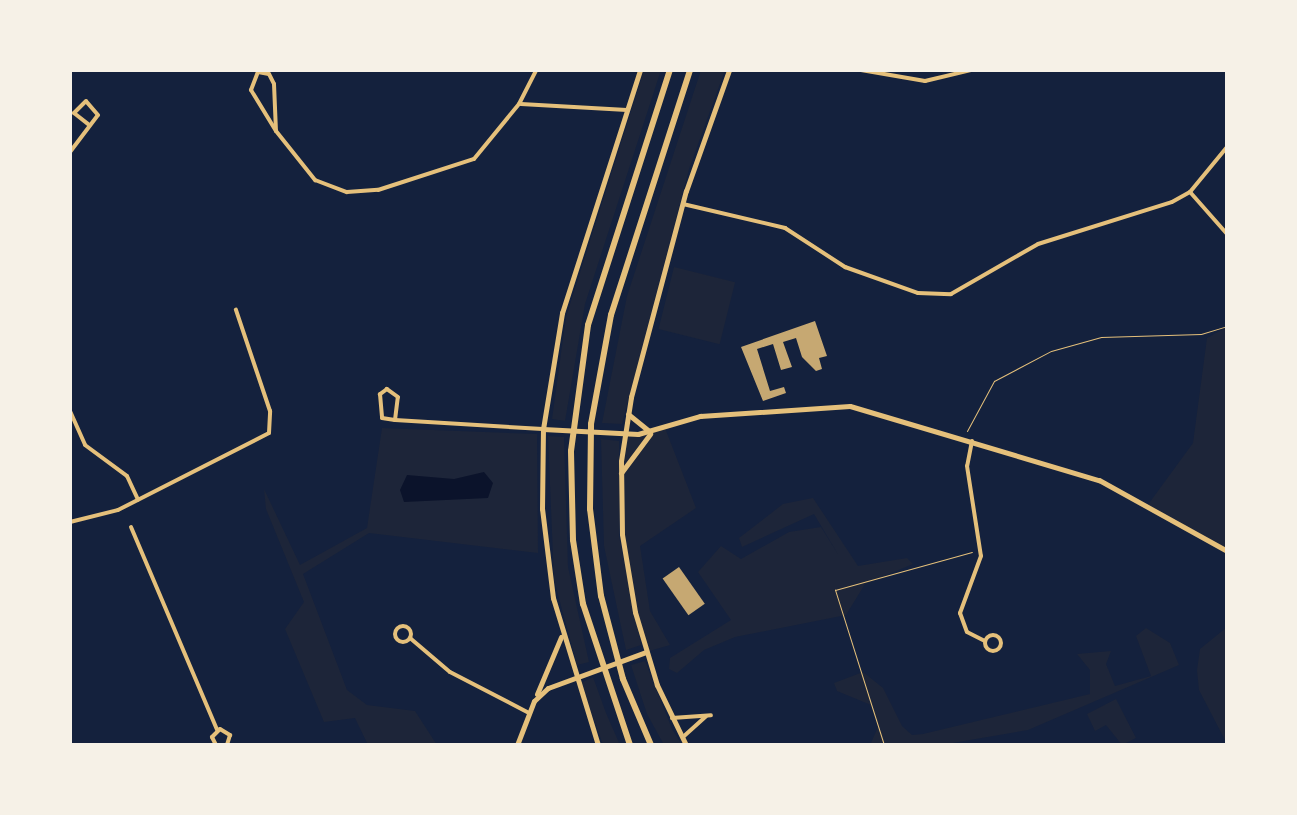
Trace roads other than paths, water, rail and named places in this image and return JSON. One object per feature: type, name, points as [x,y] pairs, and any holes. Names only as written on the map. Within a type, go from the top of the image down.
[{"type":"highway","points":[[630,745],[600,668],[578,583],[570,451],[588,324],[670,70]]},
{"type":"highway","points":[[651,745],[620,669],[601,596],[590,509],[591,424],[611,314],[690,70]]},
{"type":"main road","points":[[598,745],[561,637],[543,525],[543,428],[562,313],[640,70]]},
{"type":"main road","points":[[686,745],[646,652],[626,564],[620,476],[627,412],[682,204],[729,70]]},
{"type":"main road","points":[[543,428],[623,434],[652,432],[700,416],[834,404],[1099,480],[1227,551]]},
{"type":"main road","points":[[627,412],[634,424],[652,432]]},
{"type":"main road","points":[[620,476],[652,432]]},
{"type":"main road","points":[[517,745],[561,637]]},
{"type":"main road","points":[[534,700],[572,676],[646,652]]},
{"type":"street","points":[[276,130],[274,84],[269,74],[258,72],[250,78],[251,90],[276,130],[315,180],[367,192],[467,164],[520,104],[536,70]]},
{"type":"street","points":[[861,70],[925,81],[972,70]]},
{"type":"street","points":[[70,152],[98,112],[86,101],[74,113],[88,124]]},
{"type":"street","points":[[520,104],[626,110]]},
{"type":"street","points":[[682,204],[785,228],[838,264],[930,295],[950,294],[1038,244],[1190,192],[1227,147]]},
{"type":"street","points":[[1190,192],[1227,234]]},
{"type":"street","points":[[70,522],[138,500],[271,430],[236,310]]},
{"type":"street","points":[[395,420],[398,397],[387,390],[380,394],[382,418],[395,420],[543,428]]},
{"type":"street","points":[[70,410],[85,444],[128,476],[138,500]]},
{"type":"street","points":[[972,441],[967,466],[980,550],[960,612],[967,632],[985,640]]},
{"type":"street","points":[[131,527],[217,730],[216,745]]},
{"type":"street","points":[[410,638],[450,672],[528,713]]},
{"type":"street","points":[[672,718],[708,716],[682,738]]},
{"type":"street","points":[[217,730],[228,732],[227,745]]}]
